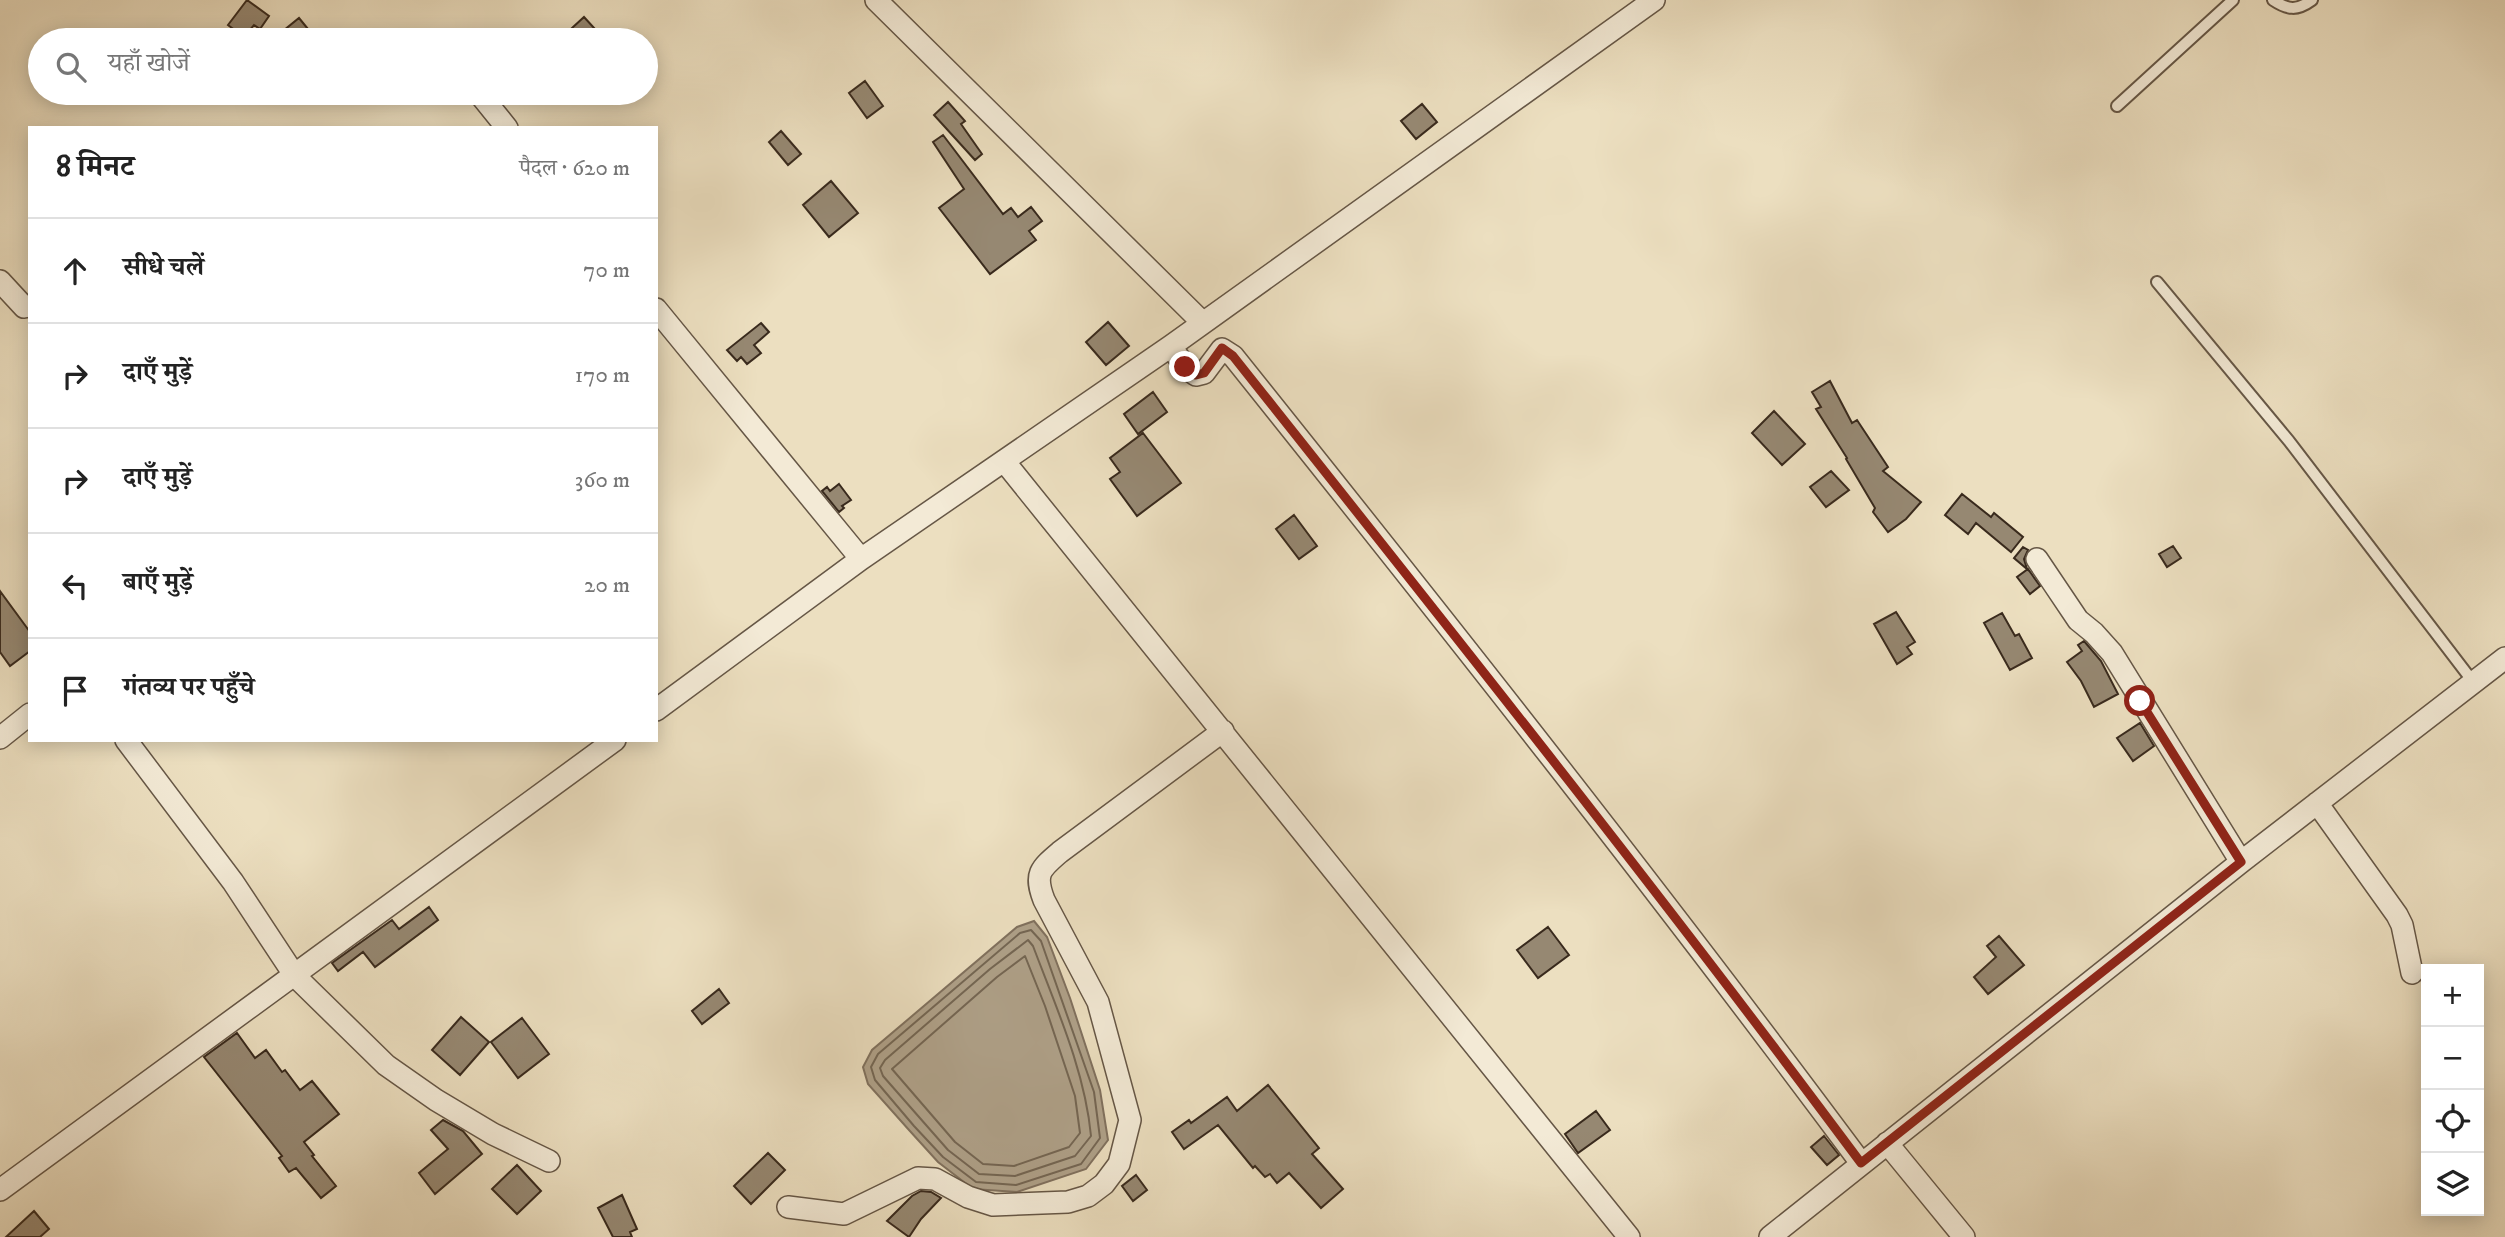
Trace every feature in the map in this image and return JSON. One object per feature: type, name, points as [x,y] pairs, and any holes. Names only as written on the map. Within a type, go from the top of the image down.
[{"type":"street","points":[[876,0],[1203,323]]},
{"type":"street","points":[[658,709],[861,559],[1171,346],[1654,0]]},
{"type":"street","points":[[488,105],[505,126]]},
{"type":"street","points":[[0,281],[24,307],[28,306]]},
{"type":"street","points":[[658,311],[861,559]]},
{"type":"street","points":[[1171,346],[1185,367],[1196,375],[1204,373],[1222,348],[1233,356],[1514,709],[1772,1043],[1861,1163]]},
{"type":"street","points":[[1004,461],[1629,1237]]},
{"type":"street","points":[[2037,559],[2078,620],[2112,653],[2241,862]]},
{"type":"street","points":[[1770,1237],[2241,862],[2505,658]]},
{"type":"street","points":[[0,738],[28,716]]},
{"type":"street","points":[[788,1207],[844,1214],[919,1178],[935,1179],[968,1197],[993,1205],[1068,1202],[1088,1196],[1104,1184],[1119,1164],[1130,1120],[1098,1002],[1044,900],[1037,883],[1039,874],[1046,863],[1060,852],[1223,731]]},
{"type":"street","points":[[127,742],[233,882],[295,976],[386,1065],[436,1100],[493,1134],[549,1161]]},
{"type":"street","points":[[0,1190],[612,742]]},
{"type":"street","points":[[2317,803],[2397,915],[2402,925],[2412,973]]},
{"type":"street","points":[[1887,1143],[1964,1237]]},
{"type":"lane","points":[[2117,106],[2233,0]]},
{"type":"lane","points":[[2273,0],[2290,9],[2297,9],[2312,0]]},
{"type":"lane","points":[[2157,282],[2289,441],[2474,682]]},
{"type":"water","points":[[1034,921],[1047,937],[1070,998],[1100,1090],[1108,1140],[1086,1169],[1017,1192],[973,1189],[938,1162],[909,1130],[868,1084],[863,1067],[872,1050],[1017,927]]},
{"type":"building","points":[[247,0],[269,16],[261,28],[254,25],[252,28],[232,28],[228,25]]},
{"type":"building","points":[[584,17],[594,28],[572,28]]},
{"type":"building","points":[[299,18],[307,28],[287,28]]},
{"type":"building","points":[[865,81],[883,106],[867,118],[849,93]]},
{"type":"building","points":[[948,102],[965,121],[961,124],[982,154],[975,160],[934,115]]},
{"type":"building","points":[[1422,104],[1437,122],[1416,139],[1401,121]]},
{"type":"building","points":[[781,131],[801,154],[788,165],[769,142]]},
{"type":"building","points":[[943,135],[1003,214],[1011,208],[1018,217],[1031,207],[1042,221],[1029,231],[1036,240],[990,274],[939,208],[964,189],[933,142]]},
{"type":"building","points":[[831,181],[858,213],[829,237],[803,205]]},
{"type":"building","points":[[1108,322],[1129,346],[1106,365],[1086,342]]},
{"type":"building","points":[[761,323],[769,332],[754,345],[761,353],[747,364],[741,357],[737,361],[727,350]]},
{"type":"building","points":[[1830,381],[1852,423],[1857,420],[1888,467],[1883,471],[1921,502],[1906,519],[1888,532],[1873,512],[1875,508],[1816,409],[1821,407],[1812,392]]},
{"type":"building","points":[[1153,392],[1167,412],[1138,434],[1124,414]]},
{"type":"building","points":[[1774,411],[1805,444],[1782,465],[1752,433]]},
{"type":"building","points":[[1143,433],[1181,483],[1137,516],[1110,479],[1120,472],[1110,458]]},
{"type":"building","points":[[1831,471],[1849,490],[1826,507],[1810,487]]},
{"type":"building","points":[[839,484],[851,500],[842,506],[844,508],[839,512],[822,491],[827,487],[830,491]]},
{"type":"building","points":[[1962,494],[1991,517],[1994,513],[2023,537],[2011,552],[1976,523],[1968,534],[1945,515]]},
{"type":"building","points":[[1294,515],[1317,546],[1299,559],[1276,529]]},
{"type":"building","points":[[2173,546],[2181,558],[2167,567],[2159,554]]},
{"type":"building","points":[[2023,547],[2028,550],[2024,559],[2027,569],[2014,558]]},
{"type":"building","points":[[2028,569],[2040,586],[2030,594],[2017,577]]},
{"type":"building","points":[[0,591],[28,629],[28,652],[10,666],[0,652]]},
{"type":"building","points":[[1896,612],[1915,642],[1907,647],[1912,654],[1897,664],[1874,624]]},
{"type":"building","points":[[2002,613],[2015,636],[2019,634],[2032,658],[2010,670],[1984,623]]},
{"type":"building","points":[[2084,641],[2101,661],[2118,694],[2094,707],[2081,681],[2067,662],[2082,651],[2078,645]]},
{"type":"building","points":[[2140,723],[2154,746],[2133,761],[2117,738]]},
{"type":"building","points":[[429,907],[438,920],[375,967],[363,952],[338,971],[332,963],[392,920],[399,929]]},
{"type":"building","points":[[1548,927],[1569,955],[1538,978],[1517,950]]},
{"type":"building","points":[[1999,936],[2024,965],[1988,994],[1974,977],[1996,957],[1987,946]]},
{"type":"building","points":[[719,989],[729,1003],[702,1024],[692,1011]]},
{"type":"building","points":[[461,1017],[489,1042],[460,1075],[432,1050]]},
{"type":"building","points":[[522,1018],[549,1054],[518,1078],[491,1042]]},
{"type":"building","points":[[237,1033],[255,1058],[266,1050],[300,1090],[312,1081],[339,1114],[304,1142],[336,1186],[321,1198],[296,1168],[289,1172],[279,1158],[282,1156],[204,1057]]},
{"type":"building","points":[[1268,1085],[1319,1148],[1312,1154],[1343,1189],[1321,1208],[1289,1173],[1277,1183],[1270,1174],[1265,1177],[1255,1166],[1253,1168],[1218,1125],[1184,1149],[1172,1132],[1189,1120],[1191,1123],[1227,1097],[1237,1111]]},
{"type":"building","points":[[1596,1111],[1610,1130],[1578,1153],[1565,1134]]},
{"type":"building","points":[[443,1120],[463,1131],[482,1154],[435,1194],[419,1173],[448,1149],[431,1130]]},
{"type":"building","points":[[1824,1136],[1839,1155],[1827,1165],[1811,1147]]},
{"type":"building","points":[[768,1153],[785,1170],[751,1204],[734,1186]]},
{"type":"building","points":[[517,1165],[541,1191],[517,1214],[492,1189]]},
{"type":"building","points":[[1136,1175],[1147,1190],[1133,1201],[1122,1186]]},
{"type":"building","points":[[921,1191],[931,1192],[941,1198],[921,1219],[909,1237],[887,1221],[912,1196]]},
{"type":"building","points":[[622,1195],[637,1229],[630,1232],[632,1237],[613,1237],[598,1208]]},
{"type":"building","points":[[34,1211],[49,1229],[40,1237],[6,1237]]},
{"type":"route","points":[[1185,367],[1196,375],[1204,373],[1222,348],[1233,356],[1514,709],[1772,1043],[1861,1163],[2241,862],[2140,701]]}]
